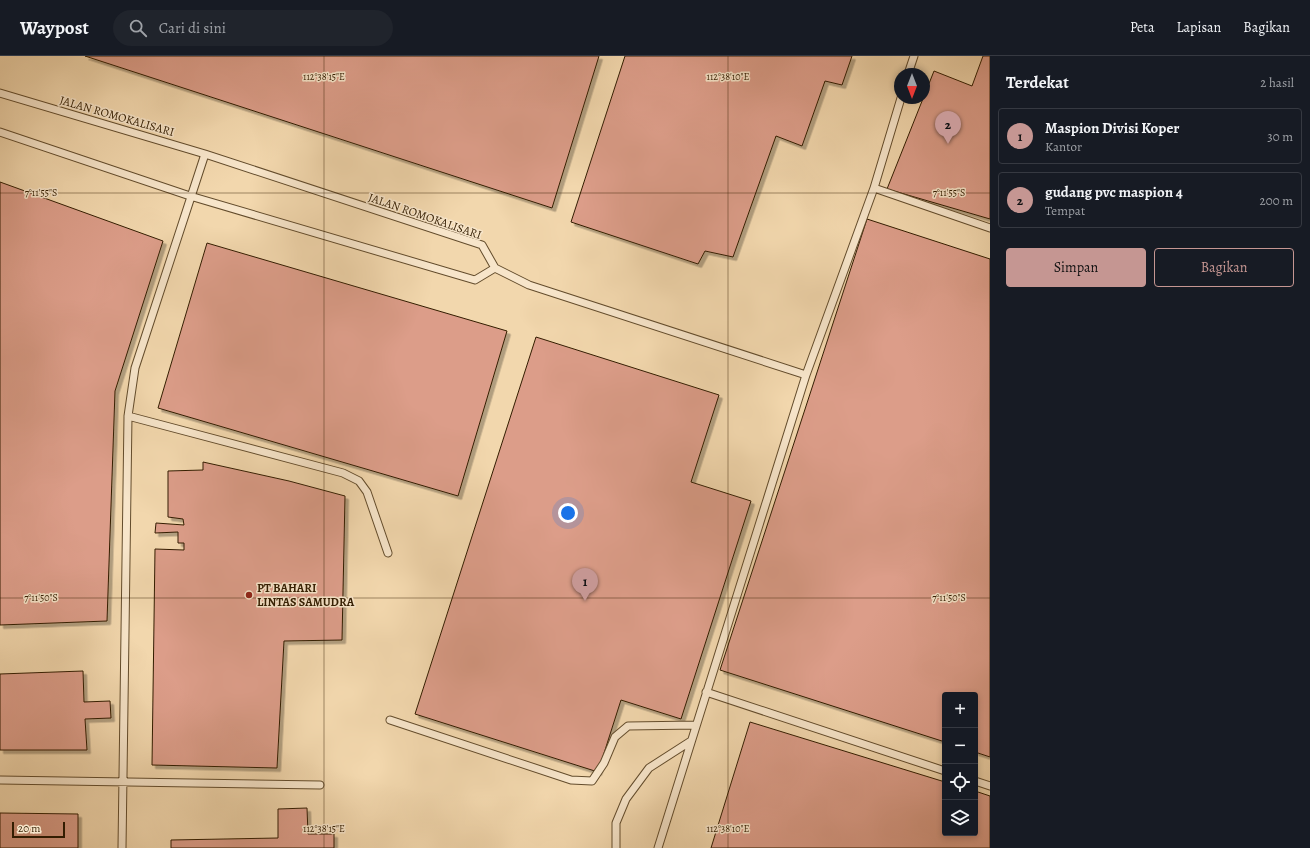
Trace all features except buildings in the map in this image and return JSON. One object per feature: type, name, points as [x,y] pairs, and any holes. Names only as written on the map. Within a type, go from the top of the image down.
[{"type":"lane","points":[[910,68],[914,56]]},
{"type":"lane","name":"JALAN ROMOKALISARI","points":[[0,93],[204,154],[482,245],[495,268]]},
{"type":"lane","points":[[658,848],[806,375],[874,188],[899,104]]},
{"type":"lane","points":[[0,132],[190,196],[475,280],[495,268],[529,285],[806,375]]},
{"type":"lane","points":[[122,848],[128,416],[135,368],[204,154]]},
{"type":"lane","points":[[874,188],[990,228]]},
{"type":"lane","points":[[128,416],[343,473],[359,481],[367,492],[388,553]]},
{"type":"lane","points":[[706,692],[942,770]]},
{"type":"lane","points":[[390,720],[571,780],[592,781],[604,763],[615,737],[628,726],[696,725]]},
{"type":"lane","points":[[616,848],[616,823],[626,799],[649,768],[691,741]]},
{"type":"lane","points":[[0,780],[320,785]]},
{"type":"lane","points":[[978,782],[990,786]]},
{"type":"place","name":"gudang pvc maspion 4","points":[[948,144]]},
{"type":"place","name":"PT BAHARI LINTAS SAMUDRA","points":[[249,595]]},
{"type":"place","name":"Maspion Divisi Koper","points":[[585,601]]}]
